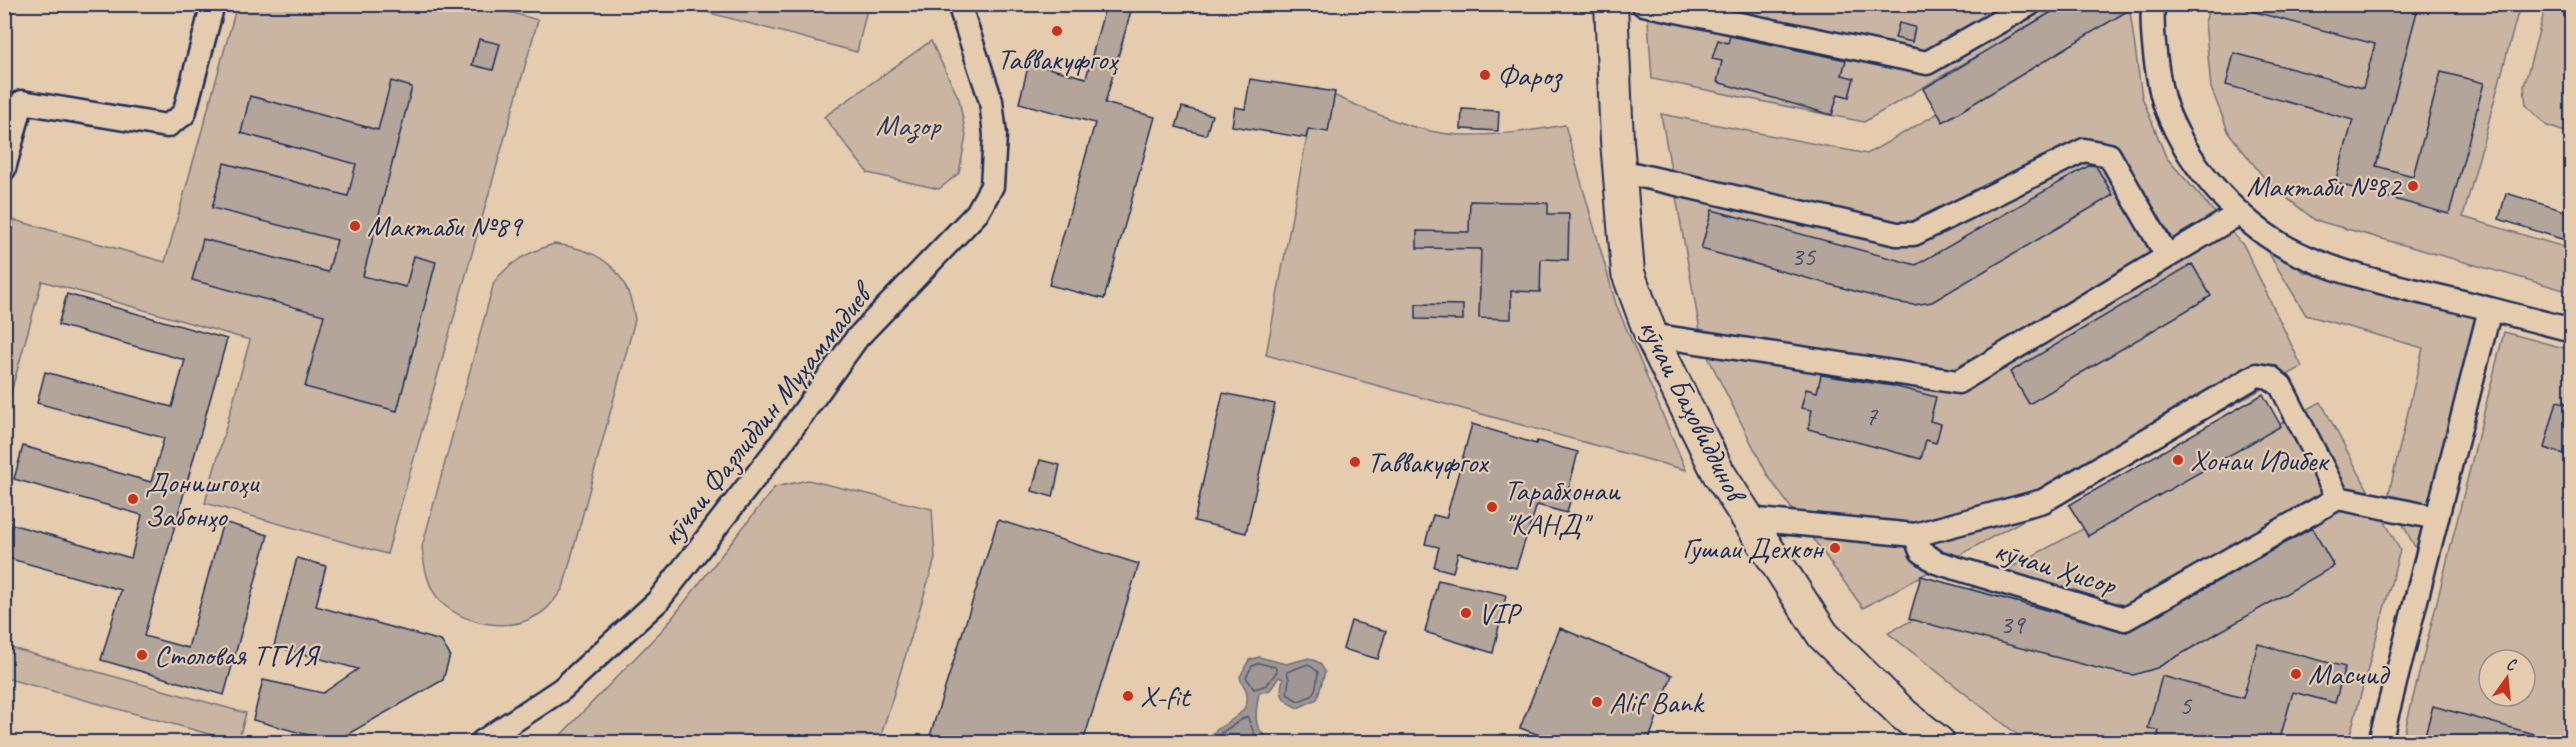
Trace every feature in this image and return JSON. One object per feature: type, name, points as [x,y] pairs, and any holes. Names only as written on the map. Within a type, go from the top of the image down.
[{"type":"street","points":[[4,169],[22,102],[166,126],[176,122],[184,114],[213,4]]},
{"type":"street","name":"кӯчаи Фазлиддин Муҳаммадиев","points":[[482,742],[562,689],[658,601],[777,449],[857,338],[977,213],[992,186],[995,135],[991,101],[959,4]]},
{"type":"street","name":"кӯчаи Баҳовиддинов","points":[[1611,4],[1628,273],[1651,335],[1718,472],[1823,635],[1903,714],[1938,742]]},
{"type":"street","points":[[1643,4],[1927,63],[2030,4]]},
{"type":"street","points":[[2153,4],[2152,26],[2165,107],[2189,153],[2240,213],[2258,228],[2304,256],[2331,267],[2571,330]]},
{"type":"street","points":[[1620,171],[1897,234],[1914,234],[2084,150],[2097,150],[2109,155],[2167,256]]},
{"type":"street","points":[[1651,335],[1958,382],[2240,213]]},
{"type":"street","points":[[2380,742],[2490,309]]},
{"type":"street","points":[[1748,519],[1916,535],[2043,501],[2257,375],[2270,377],[2282,386],[2338,498],[2437,518]]},
{"type":"street","name":"кӯчаи Ҳисор","points":[[1916,535],[1921,551],[1936,562],[2125,619],[2338,498]]},
{"type":"green space","points":[[237,5],[484,5],[538,20],[387,554],[205,503],[250,340],[42,281],[5,414],[5,254],[14,220],[165,262]]},
{"type":"green space","points":[[680,5],[868,5],[857,52]]},
{"type":"green space","points":[[1647,5],[2063,5],[1864,122],[1652,79]]},
{"type":"green space","points":[[2129,5],[2142,97],[2166,157],[2244,246],[2302,367],[1863,608],[1768,476],[1703,347],[1661,114],[1867,154]]},
{"type":"green space","name":"Мактаби №82","points":[[2210,5],[2520,5],[2463,217],[2571,249],[2571,292],[2315,220],[2269,184],[2229,133],[2211,88],[2205,22]]},
{"type":"green space","points":[[2546,5],[2571,5],[2571,134],[2547,126],[2526,105],[2524,86]]},
{"type":"green space","name":"Мазор","points":[[931,41],[959,99],[966,136],[959,173],[939,189],[868,173],[824,117]]},
{"type":"green space","points":[[1316,88],[1386,118],[1441,133],[1500,134],[1565,125],[1616,304],[1686,470],[1266,355]]},
{"type":"green space","points":[[2262,242],[2304,272],[2476,318],[2416,549],[2388,497],[2423,348],[2306,315]]},
{"type":"green space","points":[[554,244],[586,251],[610,265],[626,288],[635,320],[563,588],[547,608],[534,617],[511,624],[486,624],[451,610],[437,597],[427,576],[422,547],[494,282],[507,268],[521,258]]},
{"type":"green space","points":[[2504,332],[2571,350],[2571,742],[2402,742]]},
{"type":"green space","points":[[2321,402],[2400,550],[2348,742],[2027,742],[1888,633]]},
{"type":"green space","points":[[808,480],[932,509],[935,559],[879,742],[554,742],[665,627],[775,487]]},
{"type":"green space","points":[[4,646],[246,713],[238,742],[5,678]]},
{"type":"water","points":[[1259,657],[1286,664],[1309,658],[1320,663],[1325,672],[1317,699],[1298,708],[1283,697],[1281,689],[1283,679],[1279,677],[1270,690],[1259,693],[1256,716],[1261,732],[1268,737],[1285,742],[1213,742],[1212,734],[1246,706],[1246,690],[1240,677],[1249,660]]},
{"type":"building","points":[[1106,4],[1133,4],[1105,103],[1155,117],[1104,299],[1049,285],[1095,123],[1019,103],[1029,63],[1086,78]]},
{"type":"building","points":[[2065,4],[2139,4],[1943,122],[1923,89]]},
{"type":"building","name":"Мактаби №82","points":[[2248,4],[2360,4],[2384,11],[2386,4],[2419,4],[2376,166],[2413,176],[2441,72],[2484,83],[2449,214],[2335,183],[2353,120],[2226,85],[2234,53],[2363,88],[2375,44],[2247,10]]},
{"type":"building","points":[[1899,23],[1915,27],[1912,42],[1895,38]]},
{"type":"building","points":[[1730,36],[1846,60],[1842,75],[1854,78],[1849,97],[1838,94],[1832,115],[1717,82],[1722,61],[1712,59],[1718,40],[1728,43]]},
{"type":"building","points":[[479,39],[500,44],[493,70],[472,65]]},
{"type":"building","points":[[1250,79],[1335,92],[1328,132],[1308,129],[1306,138],[1232,126],[1235,107],[1245,109]]},
{"type":"building","points":[[391,81],[412,87],[363,276],[406,287],[414,256],[436,262],[397,411],[305,387],[324,315],[192,280],[203,239],[328,272],[337,240],[212,208],[224,163],[348,196],[356,164],[241,133],[250,96],[378,130]]},
{"type":"building","points":[[1182,107],[1212,115],[1206,135],[1176,127]]},
{"type":"building","points":[[1462,109],[1499,111],[1498,131],[1461,129]]},
{"type":"building","points":[[2090,165],[2096,166],[2113,195],[1932,302],[1914,305],[1894,302],[1701,249],[1712,210],[1916,265]]},
{"type":"building","points":[[2506,193],[2571,213],[2571,242],[2499,219]]},
{"type":"building","points":[[1470,201],[1548,203],[1548,214],[1569,214],[1568,260],[1541,259],[1540,292],[1511,291],[1511,319],[1479,318],[1481,249],[1417,248],[1417,231],[1469,232]]},
{"type":"building","points":[[2192,264],[2211,296],[2029,404],[2010,372]]},
{"type":"building","name":"Донишгоҳи Забонҳо","points":[[67,294],[227,339],[144,636],[188,648],[223,522],[268,535],[224,695],[101,660],[121,590],[4,557],[4,522],[131,558],[142,515],[14,479],[23,446],[151,482],[164,438],[37,403],[45,372],[172,407],[185,360],[58,325]]},
{"type":"building","points":[[1416,304],[1463,305],[1463,320],[1416,319]]},
{"type":"building","points":[[1821,375],[1893,386],[1936,397],[1930,421],[1941,424],[1936,443],[1926,440],[1921,459],[1808,429],[1812,410],[1801,408],[1806,389],[1817,392]]},
{"type":"building","points":[[1223,393],[1275,404],[1246,533],[1194,521]]},
{"type":"building","points":[[2263,394],[2281,426],[2088,536],[2069,505]]},
{"type":"building","points":[[2557,401],[2571,405],[2571,456],[2544,448]]},
{"type":"building","name":"Тарабхонаи \"КАНД\"","points":[[1472,424],[1536,444],[1537,441],[1578,452],[1569,488],[1573,489],[1567,513],[1537,505],[1516,568],[1458,553],[1453,572],[1434,567],[1439,547],[1425,544],[1433,515],[1446,518]]},
{"type":"building","points":[[1040,460],[1060,465],[1053,497],[1032,491]]},
{"type":"building","points":[[998,520],[1139,564],[1083,742],[928,742]]},
{"type":"building","points":[[2312,528],[2334,566],[2157,668],[2133,675],[2105,670],[1909,619],[1921,576],[2127,632]]},
{"type":"building","points":[[297,558],[326,566],[316,606],[441,641],[450,655],[443,680],[334,742],[253,720],[263,680],[323,693],[358,669],[274,646]]},
{"type":"building","name":"VIP","points":[[1438,580],[1506,595],[1493,653],[1425,632]]},
{"type":"building","points":[[1351,621],[1386,631],[1378,659],[1343,649]]},
{"type":"building","name":"Alif Bank","points":[[1560,628],[1672,675],[1648,742],[1559,742],[1520,728]]},
{"type":"building","points":[[2258,644],[2345,667],[2335,703],[2293,692],[2279,742],[2156,742],[2159,731],[2148,728],[2162,676],[2243,698]]},
{"type":"building","points":[[2433,706],[2548,738],[2547,742],[2423,742]]},
{"type":"place","name":"Таввакуфгоҳ","points":[[1057,31]]},
{"type":"place","name":"Фароз","points":[[1485,75]]},
{"type":"place","name":"Мактаби №82","points":[[2413,186]]},
{"type":"place","name":"Мактаби №89","points":[[355,226]]},
{"type":"place","name":"Хонаи Идибек","points":[[2178,460]]},
{"type":"place","name":"Таввакуфгох","points":[[1355,462]]},
{"type":"place","name":"Донишгоҳи Забонҳо","points":[[133,499]]},
{"type":"place","name":"Тарабхонаи \"КАНД\"","points":[[1492,507]]},
{"type":"place","name":"Гушаи Дехкон","points":[[1835,548]]},
{"type":"place","name":"VIP","points":[[1466,613]]},
{"type":"place","name":"Столовая ТГИЯ","points":[[142,655]]},
{"type":"place","name":"Масчид","points":[[2296,674]]},
{"type":"place","name":"X-fit","points":[[1128,696]]},
{"type":"place","name":"Alif Bank","points":[[1597,702]]}]
